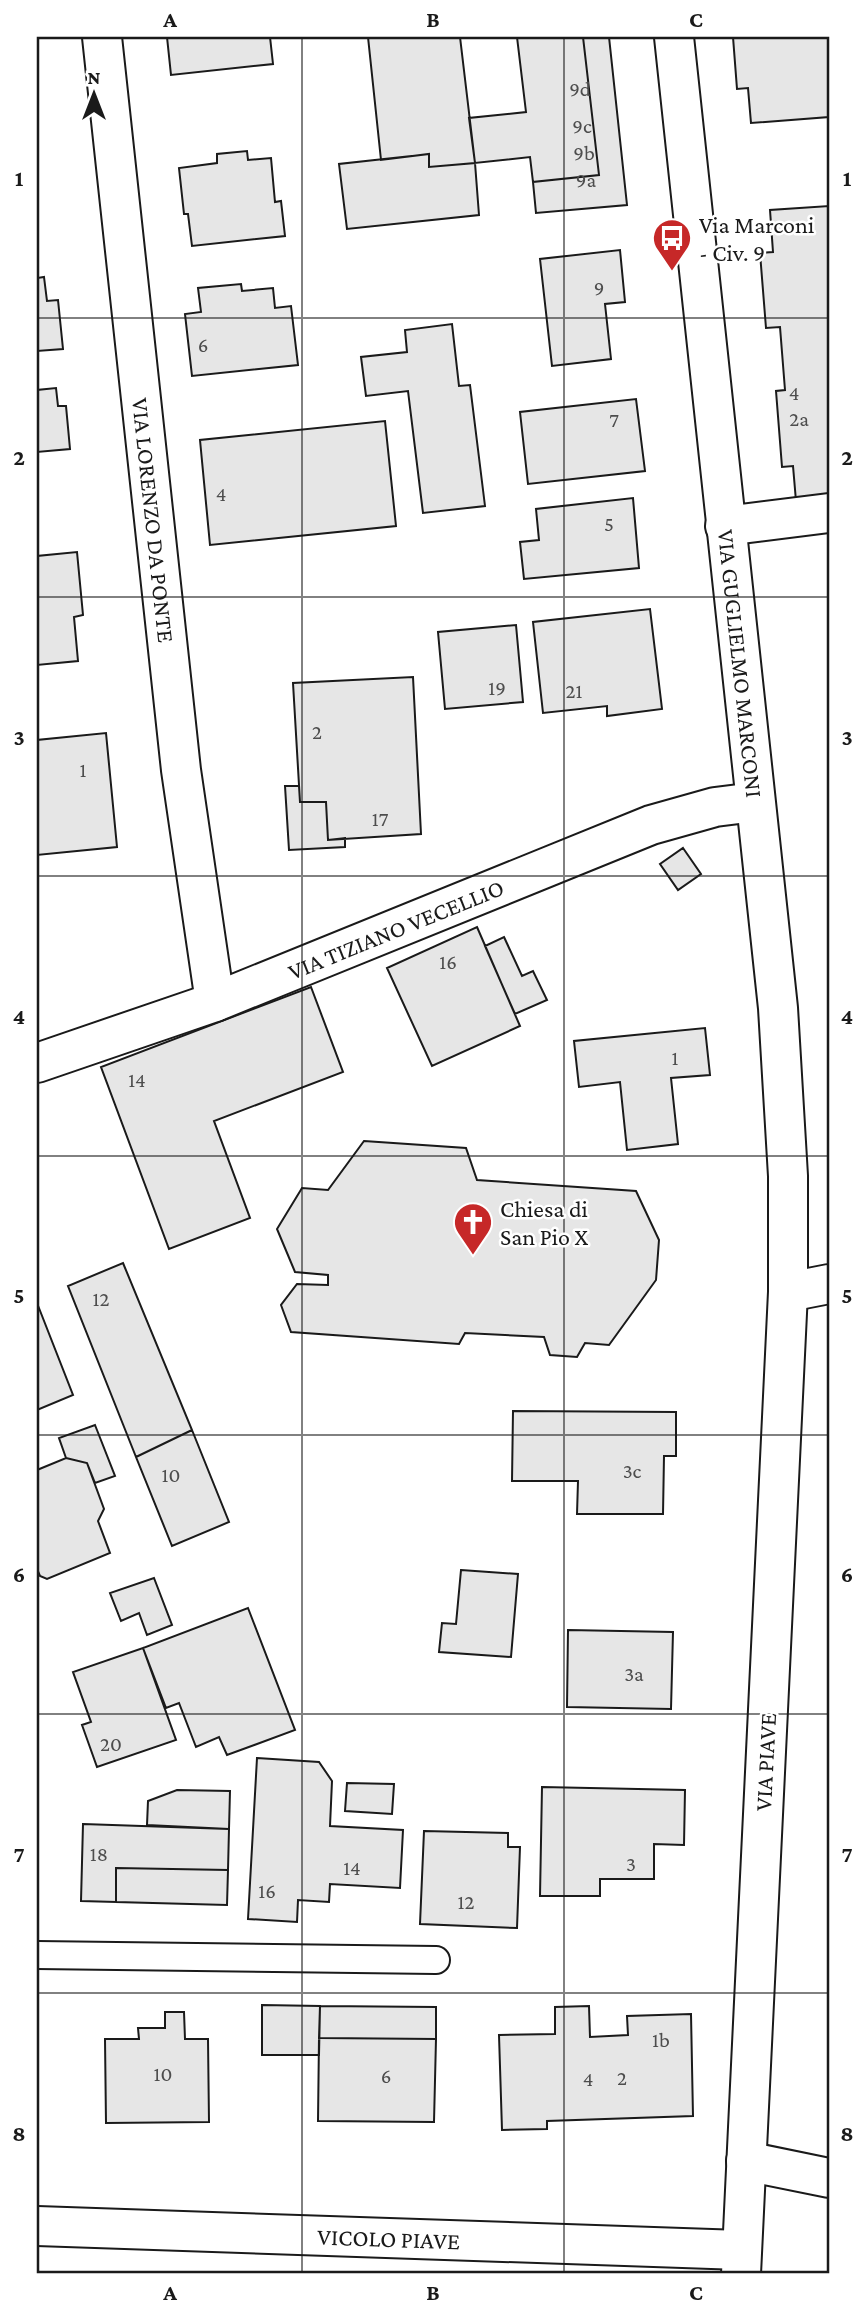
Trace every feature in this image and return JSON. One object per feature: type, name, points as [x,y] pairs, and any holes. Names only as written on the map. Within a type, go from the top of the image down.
[{"type":"street","name":"VIA LORENZO DA PONTE","points":[[102,37],[181,771],[215,1002]]},
{"type":"street","name":"VIA GUGLIELMO MARCONI","points":[[674,37],[695,213],[725,526],[779,1021],[788,1176],[788,1292]]},
{"type":"street","points":[[725,526],[829,513]]},
{"type":"street","name":"VIA TIZIANO VECELLIO","points":[[37,1063],[215,1002],[651,825],[715,807],[755,802]]},
{"type":"street","points":[[788,1292],[829,1284]]},
{"type":"street","name":"VIA PIAVE","points":[[741,2262],[788,1292]]},
{"type":"street","points":[[746,2161],[829,2178]]},
{"type":"street","name":"VICOLO PIAVE","points":[[37,2227],[741,2262]]},
{"type":"lane","points":[[37,1955],[436,1959]]},
{"type":"building","points":[[167,37],[270,37],[273,64],[171,75]]},
{"type":"building","points":[[368,37],[460,37],[475,163],[429,167],[429,154],[381,160]]},
{"type":"building","points":[[517,37],[583,37],[599,175],[533,182],[530,157],[475,163],[469,118],[526,112]]},
{"type":"building","points":[[583,37],[609,37],[627,205],[536,213],[533,182],[599,175]]},
{"type":"building","points":[[733,37],[829,37],[829,117],[751,123],[748,88],[737,89]]},
{"type":"building","points":[[247,151],[248,160],[271,158],[275,202],[281,201],[285,236],[192,246],[188,214],[184,214],[179,168],[217,163],[217,154]]},
{"type":"building","points":[[429,154],[429,167],[475,163],[479,215],[347,229],[339,164]]},
{"type":"building","points":[[829,206],[829,499],[796,501],[793,466],[782,467],[776,391],[785,390],[780,327],[766,328],[760,253],[773,252],[770,210]]},
{"type":"building","points":[[620,250],[625,302],[605,304],[611,359],[552,366],[540,259]]},
{"type":"building","points":[[44,277],[47,301],[58,300],[63,349],[37,351],[37,278]]},
{"type":"building","points":[[241,284],[242,291],[273,288],[275,308],[291,306],[298,365],[192,376],[185,314],[201,312],[198,288]]},
{"type":"building","points":[[452,324],[459,386],[470,385],[485,506],[423,513],[408,391],[366,396],[361,357],[407,352],[405,330]]},
{"type":"building","points":[[56,388],[58,406],[66,406],[70,449],[37,452],[37,390]]},
{"type":"building","points":[[636,399],[645,471],[528,484],[520,412]]},
{"type":"building","points":[[385,421],[396,526],[210,545],[200,440]]},
{"type":"building","points":[[633,498],[639,568],[524,579],[520,542],[539,540],[536,509]]},
{"type":"building","points":[[77,552],[83,615],[74,617],[78,661],[37,665],[37,556]]},
{"type":"building","points":[[650,609],[662,709],[607,716],[607,706],[543,713],[533,622]]},
{"type":"building","points":[[516,625],[523,702],[445,709],[438,632]]},
{"type":"building","points":[[413,677],[421,834],[328,840],[326,802],[300,802],[293,683]]},
{"type":"building","points":[[106,733],[117,847],[37,855],[37,740]]},
{"type":"building","points":[[285,786],[299,786],[300,802],[326,802],[328,840],[345,838],[345,847],[289,850]]},
{"type":"building","points":[[683,848],[701,874],[678,890],[660,864]]},
{"type":"building","points":[[477,927],[520,1026],[432,1066],[387,968]]},
{"type":"building","points":[[504,937],[522,976],[533,971],[547,1000],[515,1014],[485,946]]},
{"type":"building","points":[[311,987],[343,1072],[214,1121],[250,1218],[169,1249],[101,1067]]},
{"type":"building","points":[[705,1028],[710,1075],[671,1078],[678,1144],[627,1150],[620,1082],[579,1087],[574,1041]]},
{"type":"building","name":"Chiesa di San Pio X","points":[[364,1141],[466,1148],[477,1180],[636,1191],[659,1240],[656,1280],[609,1345],[585,1343],[577,1357],[550,1355],[544,1337],[465,1333],[459,1344],[291,1332],[281,1305],[297,1284],[328,1285],[328,1275],[295,1272],[277,1229],[302,1188],[328,1190]]},
{"type":"building","points":[[123,1263],[192,1430],[136,1457],[68,1286]]},
{"type":"building","points":[[37,1303],[73,1395],[37,1410]]},
{"type":"building","points":[[513,1411],[676,1412],[676,1456],[664,1456],[663,1514],[577,1514],[578,1481],[512,1481]]},
{"type":"building","points":[[95,1425],[115,1476],[95,1483],[87,1463],[66,1458],[59,1438]]},
{"type":"building","points":[[192,1430],[229,1522],[172,1546],[136,1457]]},
{"type":"building","points":[[66,1458],[87,1463],[104,1509],[98,1521],[110,1553],[47,1579],[40,1576],[37,1569],[37,1470]]},
{"type":"building","points":[[461,1570],[518,1574],[511,1657],[439,1652],[442,1623],[456,1624]]},
{"type":"building","points":[[154,1578],[172,1625],[147,1635],[139,1613],[121,1621],[110,1593]]},
{"type":"building","points":[[248,1608],[295,1730],[227,1755],[219,1737],[196,1747],[179,1703],[166,1708],[143,1648]]},
{"type":"building","points":[[568,1630],[673,1632],[671,1709],[567,1707]]},
{"type":"building","points":[[143,1648],[176,1740],[97,1767],[82,1725],[91,1722],[73,1672]]},
{"type":"building","points":[[257,1758],[319,1762],[332,1781],[330,1826],[403,1830],[400,1888],[330,1884],[329,1902],[298,1900],[297,1922],[248,1919]]},
{"type":"building","points":[[347,1783],[394,1784],[392,1814],[345,1811]]},
{"type":"building","points":[[542,1787],[685,1790],[684,1845],[654,1844],[654,1879],[600,1879],[600,1896],[540,1896]]},
{"type":"building","points":[[177,1790],[230,1791],[229,1829],[147,1825],[148,1801]]},
{"type":"building","points":[[83,1824],[229,1829],[228,1870],[116,1868],[116,1902],[81,1901]]},
{"type":"building","points":[[424,1831],[508,1833],[508,1847],[520,1847],[517,1928],[420,1924]]},
{"type":"building","points":[[116,1868],[228,1870],[227,1905],[116,1902]]},
{"type":"building","points":[[262,2005],[320,2006],[319,2055],[262,2055]]},
{"type":"building","points":[[320,2006],[436,2007],[436,2039],[319,2038]]},
{"type":"building","points":[[589,2006],[590,2037],[628,2035],[627,2016],[691,2014],[693,2116],[547,2121],[547,2129],[502,2130],[499,2035],[555,2034],[555,2007]]},
{"type":"building","points":[[165,2012],[184,2012],[185,2039],[208,2039],[209,2122],[106,2123],[105,2039],[139,2039],[138,2028],[165,2028]]},
{"type":"building","points":[[319,2038],[436,2039],[434,2122],[318,2121]]},
{"type":"place","name":"Via Marconi - Civ. 9","points":[[672,272]]},
{"type":"place","name":"Chiesa di San Pio X","points":[[473,1256]]}]
